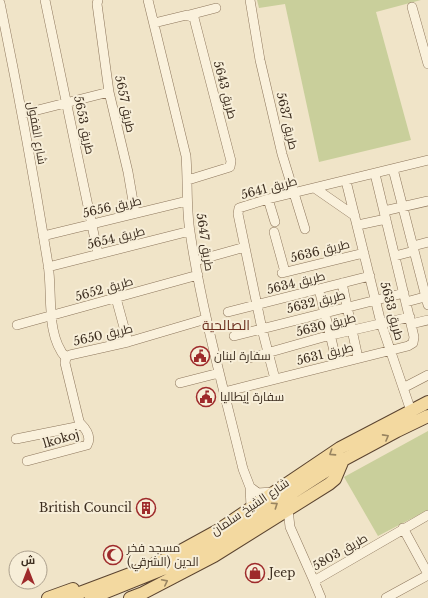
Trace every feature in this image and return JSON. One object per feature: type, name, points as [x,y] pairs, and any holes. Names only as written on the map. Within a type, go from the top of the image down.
[{"type":"main road","name":"شارع الشيخ سلمان","points":[[66,598],[166,559],[217,530],[340,448],[428,402]]},
{"type":"main road","name":"شارع الشيخ سلمان","points":[[91,598],[140,580],[173,565],[218,540],[343,460],[397,430],[428,416]]},
{"type":"main road","points":[[130,598],[143,593],[214,556],[329,484],[334,478],[343,460]]},
{"type":"main road","points":[[140,580],[143,593]]},
{"type":"main road","points":[[48,598],[90,582],[108,582]]},
{"type":"street","name":"طريق 5653","points":[[45,0],[98,254]]},
{"type":"street","name":"طريق 5657","points":[[98,0],[97,4],[108,92],[128,172],[134,213]]},
{"type":"street","name":"طريق 5647","points":[[148,0],[183,140],[188,180],[187,202],[190,231],[206,319],[243,469],[250,487],[251,507]]},
{"type":"street","name":"طريق 5637","points":[[250,0],[252,16],[282,154],[305,229]]},
{"type":"street","name":"شارع القفول","points":[[0,3],[22,114],[43,236],[48,267],[52,316],[58,348],[66,358]]},
{"type":"street","points":[[412,7],[428,64]]},
{"type":"street","points":[[154,23],[216,8]]},
{"type":"street","name":"طريق 5643","points":[[188,180],[228,168],[232,163],[194,18],[189,15]]},
{"type":"street","points":[[22,114],[108,92]]},
{"type":"street","name":"طريق 5641","points":[[275,379],[262,328],[238,210],[242,206],[268,199],[316,189],[428,160]]},
{"type":"street","points":[[393,169],[394,189],[403,207],[427,299],[405,297]]},
{"type":"street","name":"طريق 5631","points":[[224,392],[413,343],[414,337],[411,320],[375,174]]},
{"type":"street","name":"طريق 5633","points":[[346,181],[381,323],[389,350],[411,410]]},
{"type":"street","points":[[316,189],[356,221],[385,215],[403,207],[428,201]]},
{"type":"street","points":[[268,199],[276,222]]},
{"type":"street","name":"طريق 5656","points":[[43,236],[134,213],[187,202]]},
{"type":"street","name":"طريق 5654","points":[[48,267],[190,231]]},
{"type":"street","name":"طريق 5636","points":[[274,232],[284,273],[364,253]]},
{"type":"street","points":[[395,256],[428,242]]},
{"type":"street","points":[[195,261],[246,248]]},
{"type":"street","name":"طريق 5652","points":[[17,325],[198,275]]},
{"type":"street","name":"طريق 5634","points":[[228,312],[370,276]]},
{"type":"street","points":[[342,284],[358,358]]},
{"type":"street","points":[[319,289],[337,363]]},
{"type":"street","name":"طريق 5632","points":[[234,336],[346,306],[376,300],[405,297]]},
{"type":"street","points":[[116,298],[128,342]]},
{"type":"street","name":"طريق 5650","points":[[80,423],[65,363],[66,358],[70,355],[128,342],[206,319]]},
{"type":"street","points":[[411,320],[428,320]]},
{"type":"street","name":"طريق 5630","points":[[248,358],[330,335],[381,323],[411,320]]},
{"type":"street","points":[[180,383],[219,373]]},
{"type":"street","points":[[403,388],[428,375]]},
{"type":"street","points":[[16,439],[76,427],[80,423]]},
{"type":"street","name":"lkokoj","points":[[27,461],[84,447],[89,441],[87,431],[80,423]]},
{"type":"street","points":[[250,487],[258,493],[272,492]]},
{"type":"street","name":"طريق 5803","points":[[288,509],[290,527],[314,581],[403,528],[428,515]]},
{"type":"street","points":[[275,518],[290,527]]},
{"type":"street","points":[[386,598],[428,575],[403,528]]},
{"type":"street","points":[[314,581],[321,598]]},
{"type":"green space","points":[[257,0],[421,0],[376,12],[411,140],[319,162],[285,4],[259,8]]},
{"type":"green space","points":[[428,431],[428,510],[378,536],[344,477]]},
{"type":"place","name":"سفارة لبنان","points":[[200,356]]},
{"type":"place","name":"سفارة إيطاليا","points":[[206,397]]},
{"type":"place","name":"British Council","points":[[146,508]]},
{"type":"place","name":"مسجد فخر الدين (الشرقي)","points":[[113,555]]},
{"type":"place","name":"Jeep","points":[[255,573]]},
{"type":"district","name":"الصالحية","points":[[226,325]]}]
